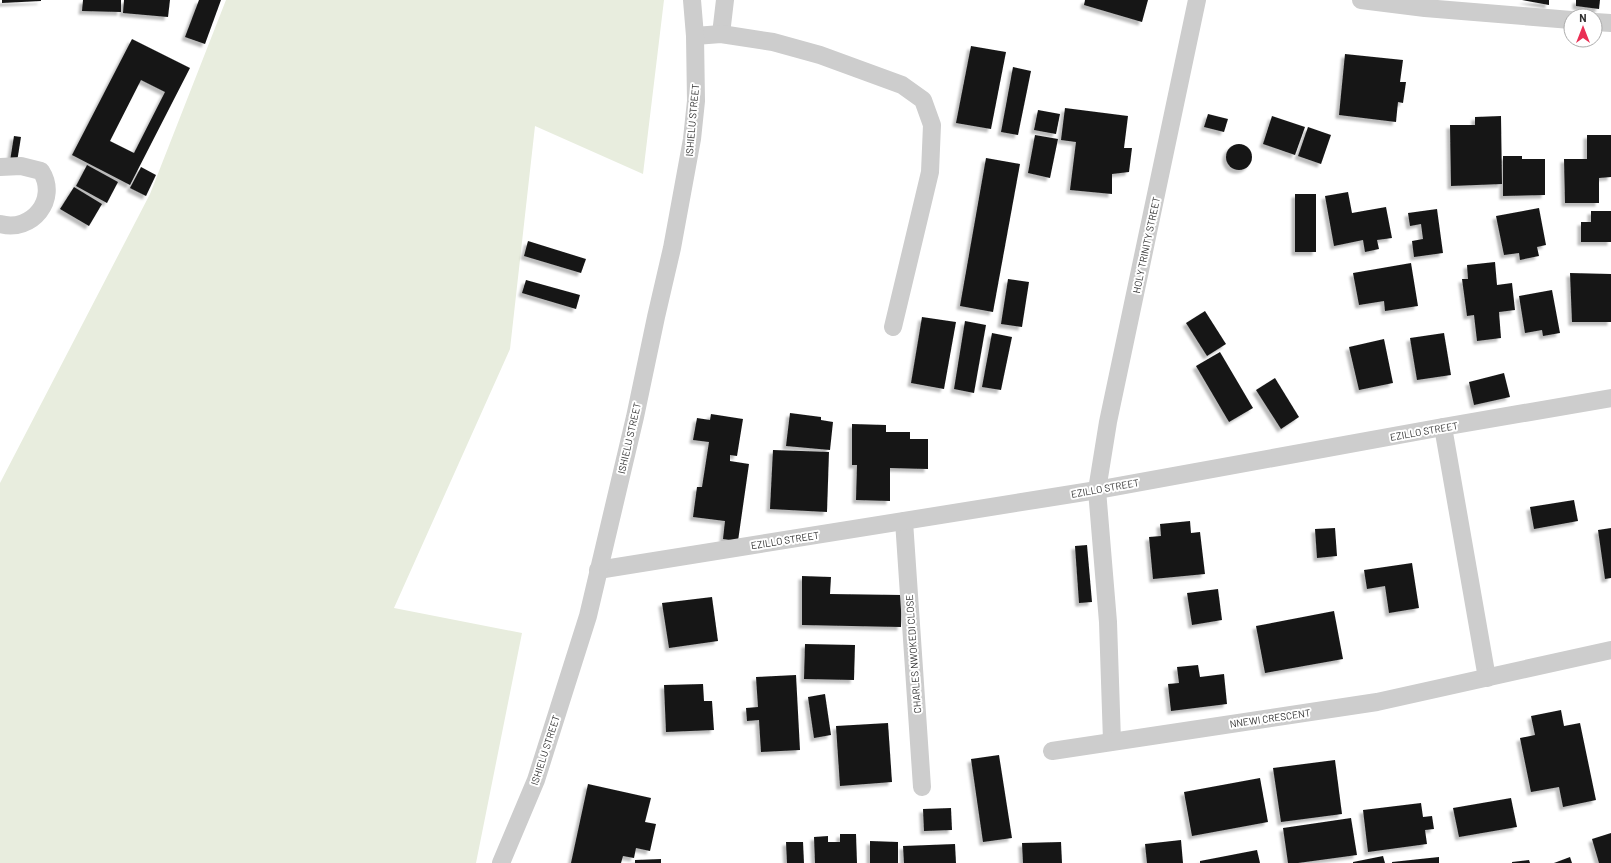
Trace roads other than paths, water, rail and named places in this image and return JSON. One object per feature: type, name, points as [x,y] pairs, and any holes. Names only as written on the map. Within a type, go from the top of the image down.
[{"type":"street","name":"ISHIELU STREET","points":[[501,863],[536,780],[588,616],[635,417],[672,248],[692,139],[696,101],[695,36],[692,0]]},
{"type":"street","points":[[721,34],[725,0]]},
{"type":"street","name":"HOLY TRINITY STREET","points":[[1112,741],[1108,622],[1097,490],[1108,422],[1197,0]]},
{"type":"street","points":[[1361,0],[1425,8],[1563,19]]},
{"type":"street","points":[[695,36],[721,34],[773,42],[820,55],[902,85],[923,100],[932,125],[930,172],[893,327]]},
{"type":"street","points":[[0,167],[21,166],[41,171],[45,178],[46,191],[44,203],[36,216],[29,222],[20,226],[0,224]]},
{"type":"street","name":"EZILLO STREET","points":[[598,570],[1097,490],[1611,398]]},
{"type":"street","points":[[1443,427],[1486,678]]},
{"type":"street","name":"CHARLES NWOKEDI CLOSE","points":[[904,521],[922,787]]},
{"type":"street","name":"NNEWI CRESCENT","points":[[1052,751],[1376,702],[1611,650]]}]
